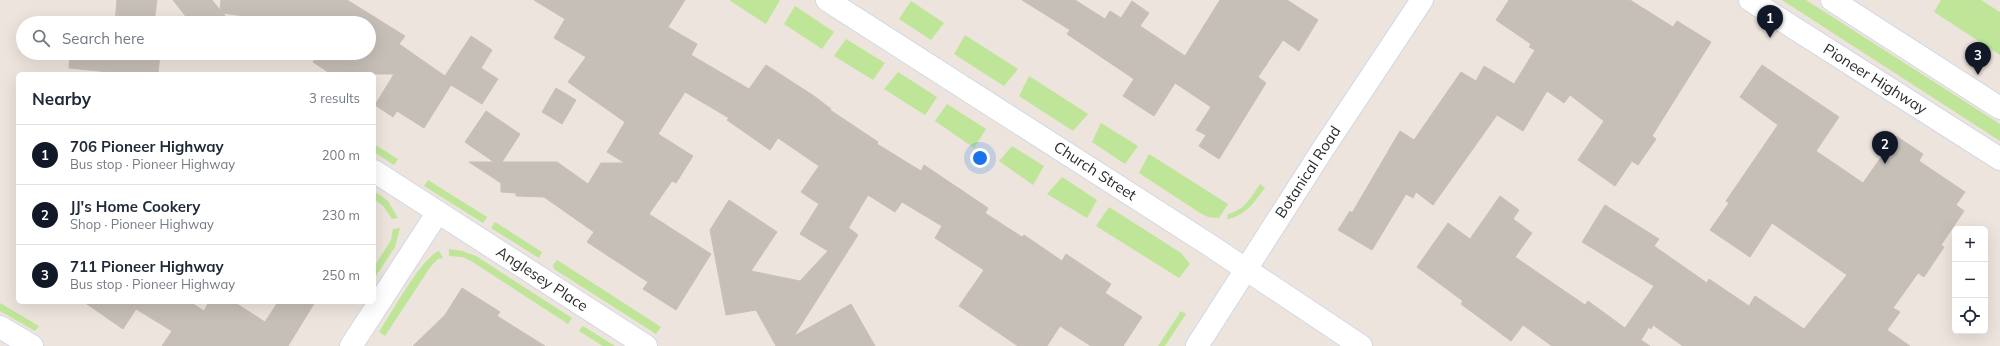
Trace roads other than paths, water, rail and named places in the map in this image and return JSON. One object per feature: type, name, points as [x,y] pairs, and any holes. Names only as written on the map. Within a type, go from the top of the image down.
[{"type":"street","name":"Church Street","points":[[827,0],[1208,244],[1361,346]]},
{"type":"street","name":"Botanical Road","points":[[1196,346],[1323,149],[1422,0]]},
{"type":"street","name":"Pioneer Highway","points":[[1750,0],[2000,158]]},
{"type":"street","points":[[1832,0],[2000,108]]},
{"type":"street","name":"Anglesey Place","points":[[376,172],[646,346]]},
{"type":"street","points":[[352,346],[438,212]]},
{"type":"street","points":[[0,327],[32,346]]},
{"type":"place","name":"706 Pioneer Highway","points":[[1770,38]]},
{"type":"place","name":"711 Pioneer Highway","points":[[1978,75]]},
{"type":"place","name":"JJ's Home Cookery","points":[[1885,164]]}]
